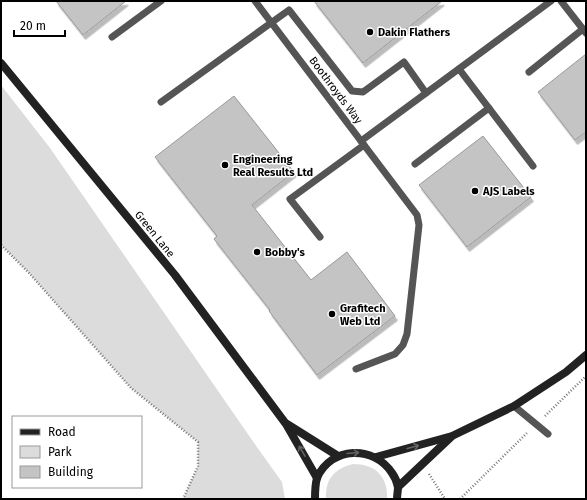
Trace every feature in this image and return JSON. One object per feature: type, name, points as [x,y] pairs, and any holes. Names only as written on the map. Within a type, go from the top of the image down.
[{"type":"street","name":"Green Lane","points":[[1,63],[175,275],[286,424],[317,478]]},
{"type":"street","points":[[376,457],[452,436],[514,406],[566,372],[586,356]]},
{"type":"street","name":"Green Lane","points":[[286,424],[338,456]]},
{"type":"street","points":[[398,487],[452,436]]},
{"type":"street","points":[[315,499],[317,478],[325,466],[338,456],[352,452],[367,453],[376,457],[387,466],[395,478],[398,487],[397,499]]},
{"type":"lane","points":[[112,37],[161,1]]},
{"type":"lane","name":"Boothroyds Way","points":[[255,1],[417,215],[419,225],[407,334],[403,345],[395,354],[356,369]]},
{"type":"lane","points":[[320,237],[290,199],[426,93],[550,1]]},
{"type":"lane","points":[[529,72],[584,31],[561,1]]},
{"type":"lane","points":[[161,102],[289,10],[352,91],[363,92],[404,62],[426,93]]},
{"type":"lane","points":[[459,69],[533,166]]},
{"type":"lane","points":[[415,164],[489,108]]},
{"type":"lane","points":[[514,406],[548,434]]},
{"type":"path","points":[[1,245],[29,273],[131,388],[198,442],[198,466],[182,499]]},
{"type":"path","points":[[460,499],[586,376]]},
{"type":"path","points":[[423,464],[445,499]]},
{"type":"green space","points":[[1,85],[50,148],[282,482],[285,499],[183,499],[198,466],[198,442],[131,388],[29,273],[1,245]]},
{"type":"green space","points":[[353,464],[368,466],[379,473],[385,484],[387,499],[326,499],[327,486],[332,476],[346,466]]},
{"type":"building","points":[[56,1],[126,1],[83,35]]},
{"type":"building","name":"Dakin Flathers","points":[[314,1],[442,1],[363,63]]},
{"type":"building","points":[[586,54],[586,132],[575,140],[538,92]]},
{"type":"building","points":[[234,96],[294,172],[252,205],[311,280],[347,252],[395,316],[317,375],[269,311],[270,310],[214,239],[217,236],[155,157]]},
{"type":"building","name":"AJS Labels","points":[[483,136],[531,197],[467,247],[419,185]]},
{"type":"place","name":"Dakin Flathers","points":[[370,32]]},
{"type":"place","name":"Engineering Real Results Ltd","points":[[225,165]]},
{"type":"place","name":"AJS Labels","points":[[475,191]]},
{"type":"place","name":"Bobby's","points":[[257,252]]},
{"type":"place","name":"Grafitech Web Ltd","points":[[332,314]]}]
